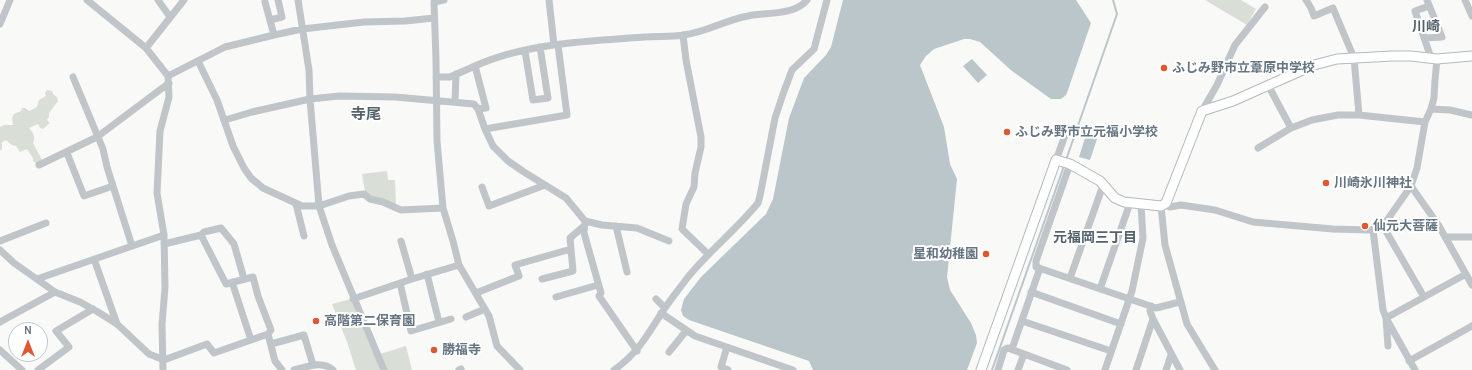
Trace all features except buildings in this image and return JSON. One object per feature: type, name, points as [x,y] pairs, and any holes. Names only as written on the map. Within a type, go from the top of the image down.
[{"type":"street","points":[[0,24],[10,0]]},
{"type":"street","points":[[87,0],[146,48],[169,79],[170,97],[160,131],[157,193],[164,236],[165,288],[162,336],[164,360],[163,370]]},
{"type":"street","points":[[158,0],[170,17]]},
{"type":"street","points":[[146,48],[184,0]]},
{"type":"street","points":[[270,20],[282,17],[278,0]]},
{"type":"street","points":[[298,0],[309,70],[319,206],[332,245],[384,370]]},
{"type":"street","points":[[444,0],[434,2],[437,141],[443,208],[454,241],[459,265],[489,316],[497,346],[520,370]]},
{"type":"street","points":[[485,129],[567,115],[549,0]]},
{"type":"street","points":[[436,76],[450,77],[493,58],[556,45],[609,39],[683,35],[702,32],[728,21],[747,16],[794,10],[803,5],[807,0]]},
{"type":"street","points":[[614,370],[637,351],[663,310],[687,278],[708,254],[758,204],[775,118],[783,94],[792,70],[814,49],[827,0]]},
{"type":"street","points":[[1306,0],[1314,16],[1333,8],[1354,58],[1359,115]]},
{"type":"street","points":[[1465,0],[1472,16]]},
{"type":"street","points":[[265,2],[274,35]]},
{"type":"street","points":[[1383,226],[1411,186],[1417,168],[1425,122],[1432,109],[1435,80],[1434,58],[1425,38],[1415,11],[1428,3],[1442,37],[1425,38]]},
{"type":"street","points":[[1162,205],[1166,203],[1202,111],[1217,85],[1235,44],[1265,7]]},
{"type":"street","points":[[39,165],[67,153],[97,137],[169,79],[198,61],[225,47],[302,29],[364,22],[405,21],[434,18]]},
{"type":"street","points":[[683,35],[687,69],[695,100],[701,147],[695,173],[694,187],[686,204],[682,230],[708,254]]},
{"type":"street","points":[[524,51],[533,100],[548,98],[540,48]]},
{"type":"street","points":[[1202,111],[1233,101],[1314,65],[1337,59],[1411,56],[1434,58],[1472,56]]},
{"type":"street","points":[[198,61],[217,100],[233,146],[244,168],[250,178],[263,188],[302,206],[319,206],[349,196],[364,194],[370,199],[383,202],[401,210],[443,208]]},
{"type":"street","points":[[475,66],[486,108],[478,109]]},
{"type":"street","points":[[455,102],[456,74]]},
{"type":"street","points":[[73,77],[103,149],[105,161],[132,246]]},
{"type":"street","points":[[1268,85],[1291,128]]},
{"type":"street","points":[[225,120],[252,112],[310,99],[339,96],[387,97],[474,104],[478,109],[493,146],[524,172],[566,198],[585,224],[584,233],[601,293],[599,296],[637,351]]},
{"type":"street","points":[[1432,109],[1450,110],[1472,115]]},
{"type":"street","points":[[1258,148],[1291,128],[1312,120],[1338,115],[1359,115],[1425,122]]},
{"type":"street","points":[[981,370],[1067,130]]},
{"type":"street","points":[[67,153],[84,196],[113,186]]},
{"type":"street","points":[[1056,160],[1070,164],[1100,180],[1115,198],[1124,202],[1170,207],[1181,205],[1215,210],[1253,222],[1333,229],[1373,230],[1383,226],[1396,224],[1438,226]]},
{"type":"street","points":[[1070,164],[1036,261],[1036,267],[1156,308],[1180,302]]},
{"type":"street","points":[[482,187],[489,206],[545,185]]},
{"type":"street","points":[[1070,278],[1105,185]]},
{"type":"street","points":[[1411,186],[1445,237],[1472,286]]},
{"type":"street","points":[[1100,289],[1130,202]]},
{"type":"street","points":[[296,204],[304,236]]},
{"type":"street","points":[[1105,370],[1130,298],[1143,238],[1141,204]]},
{"type":"street","points":[[1162,205],[1165,245],[1187,324],[1215,370]]},
{"type":"street","points":[[0,241],[46,223]]},
{"type":"street","points":[[542,280],[573,271],[570,238],[585,224],[637,228],[669,241]]},
{"type":"street","points":[[616,226],[627,272]]},
{"type":"street","points":[[1383,226],[1424,297]]},
{"type":"street","points":[[164,244],[202,235],[204,232],[221,228],[234,244],[244,279]]},
{"type":"street","points":[[1373,230],[1383,310],[1415,370]]},
{"type":"street","points":[[0,250],[55,292],[93,309],[117,324],[148,354],[164,360],[207,344],[214,353],[268,334],[271,330],[258,296],[253,277],[226,284],[202,235]]},
{"type":"street","points":[[37,279],[164,236]]},
{"type":"street","points":[[1445,237],[1472,237]]},
{"type":"street","points":[[400,241],[412,279]]},
{"type":"street","points":[[476,293],[519,276],[515,265],[571,249]]},
{"type":"street","points":[[94,259],[117,324]]},
{"type":"street","points":[[354,299],[427,274],[459,265]]},
{"type":"street","points":[[1012,349],[1040,268]]},
{"type":"street","points":[[427,274],[439,322]]},
{"type":"street","points":[[1386,318],[1466,274]]},
{"type":"street","points":[[232,282],[251,340]]},
{"type":"street","points":[[400,283],[411,331],[451,319]]},
{"type":"street","points":[[556,297],[598,285]]},
{"type":"street","points":[[0,322],[55,292]]},
{"type":"street","points":[[1032,292],[1121,324]]},
{"type":"street","points":[[656,299],[663,310],[686,331],[695,336],[793,370]]},
{"type":"street","points":[[1151,306],[1150,311],[1153,319],[1180,370]]},
{"type":"street","points":[[466,317],[485,308]]},
{"type":"street","points":[[38,370],[69,347],[56,331],[93,309]]},
{"type":"street","points":[[1386,318],[1388,346]]},
{"type":"street","points":[[1136,370],[1153,319]]},
{"type":"street","points":[[1022,321],[1111,351]]},
{"type":"street","points":[[1409,361],[1472,326]]},
{"type":"street","points":[[669,352],[686,331]]},
{"type":"street","points":[[268,334],[275,361],[282,370]]},
{"type":"street","points":[[271,344],[304,335],[313,365]]},
{"type":"street","points":[[727,347],[720,369],[728,370]]},
{"type":"street","points":[[998,370],[1004,350],[1008,348],[1024,354],[1048,367],[1067,370]]},
{"type":"street","points":[[0,350],[20,370]]},
{"type":"street","points":[[1018,370],[1024,354]]},
{"type":"street","points":[[1166,370],[1171,355]]},
{"type":"street","points":[[294,370],[313,365],[322,367],[328,366],[333,370]]},
{"type":"shaded area","points":[[843,0],[1076,0],[1091,23],[1068,90],[1066,95],[1061,99],[1051,99],[1012,71],[980,42],[970,39],[964,39],[934,49],[926,56],[920,65],[944,127],[950,164],[957,179],[947,277],[950,290],[971,323],[976,335],[977,343],[967,370],[813,370],[809,361],[689,320],[683,316],[681,310],[684,299],[701,277],[766,214],[773,199],[789,118],[804,78],[826,55],[831,47]]},
{"type":"shaded area","points":[[1205,0],[1241,0],[1256,9],[1247,25]]},
{"type":"shaded area","points":[[972,59],[987,75],[978,83],[963,66]]},
{"type":"shaded area","points":[[47,90],[52,91],[57,97],[58,101],[49,113],[47,120],[50,123],[43,129],[40,128],[38,124],[29,128],[34,135],[33,143],[42,160],[37,164],[33,161],[33,158],[27,149],[20,152],[16,146],[12,145],[6,140],[2,142],[2,149],[0,151],[0,127],[4,125],[13,125],[12,118],[14,114],[21,111],[22,108],[29,111],[37,107],[39,100],[46,96],[45,93]]},
{"type":"shaded area","points":[[1086,135],[1097,139],[1090,160],[1079,157]]},
{"type":"shaded area","points":[[387,171],[388,180],[395,180],[396,206],[371,197],[365,191],[362,174]]},
{"type":"shaded area","points":[[351,299],[383,370],[356,370],[332,304]]},
{"type":"shaded area","points":[[406,346],[412,370],[386,370],[380,354]]},
{"type":"waterway","points":[[1066,160],[1117,14],[1113,0]]},
{"type":"waterway","points":[[992,370],[1064,166]]},
{"type":"place","name":"ふじみ野市立葦原中学校","points":[[1164,68]]},
{"type":"place","name":"ふじみ野市立元福小学校","points":[[1007,132]]},
{"type":"place","name":"川崎氷川神社","points":[[1326,183]]},
{"type":"place","name":"仙元大菩薩","points":[[1365,226]]},
{"type":"place","name":"星和幼稚園","points":[[986,254]]},
{"type":"place","name":"高階第二保育園","points":[[316,321]]},
{"type":"place","name":"勝福寺","points":[[434,350]]},
{"type":"district","name":"川崎","points":[[1426,27]]},
{"type":"district","name":"寺尾","points":[[366,115]]},
{"type":"district","name":"元福岡三丁目","points":[[1095,238]]}]
